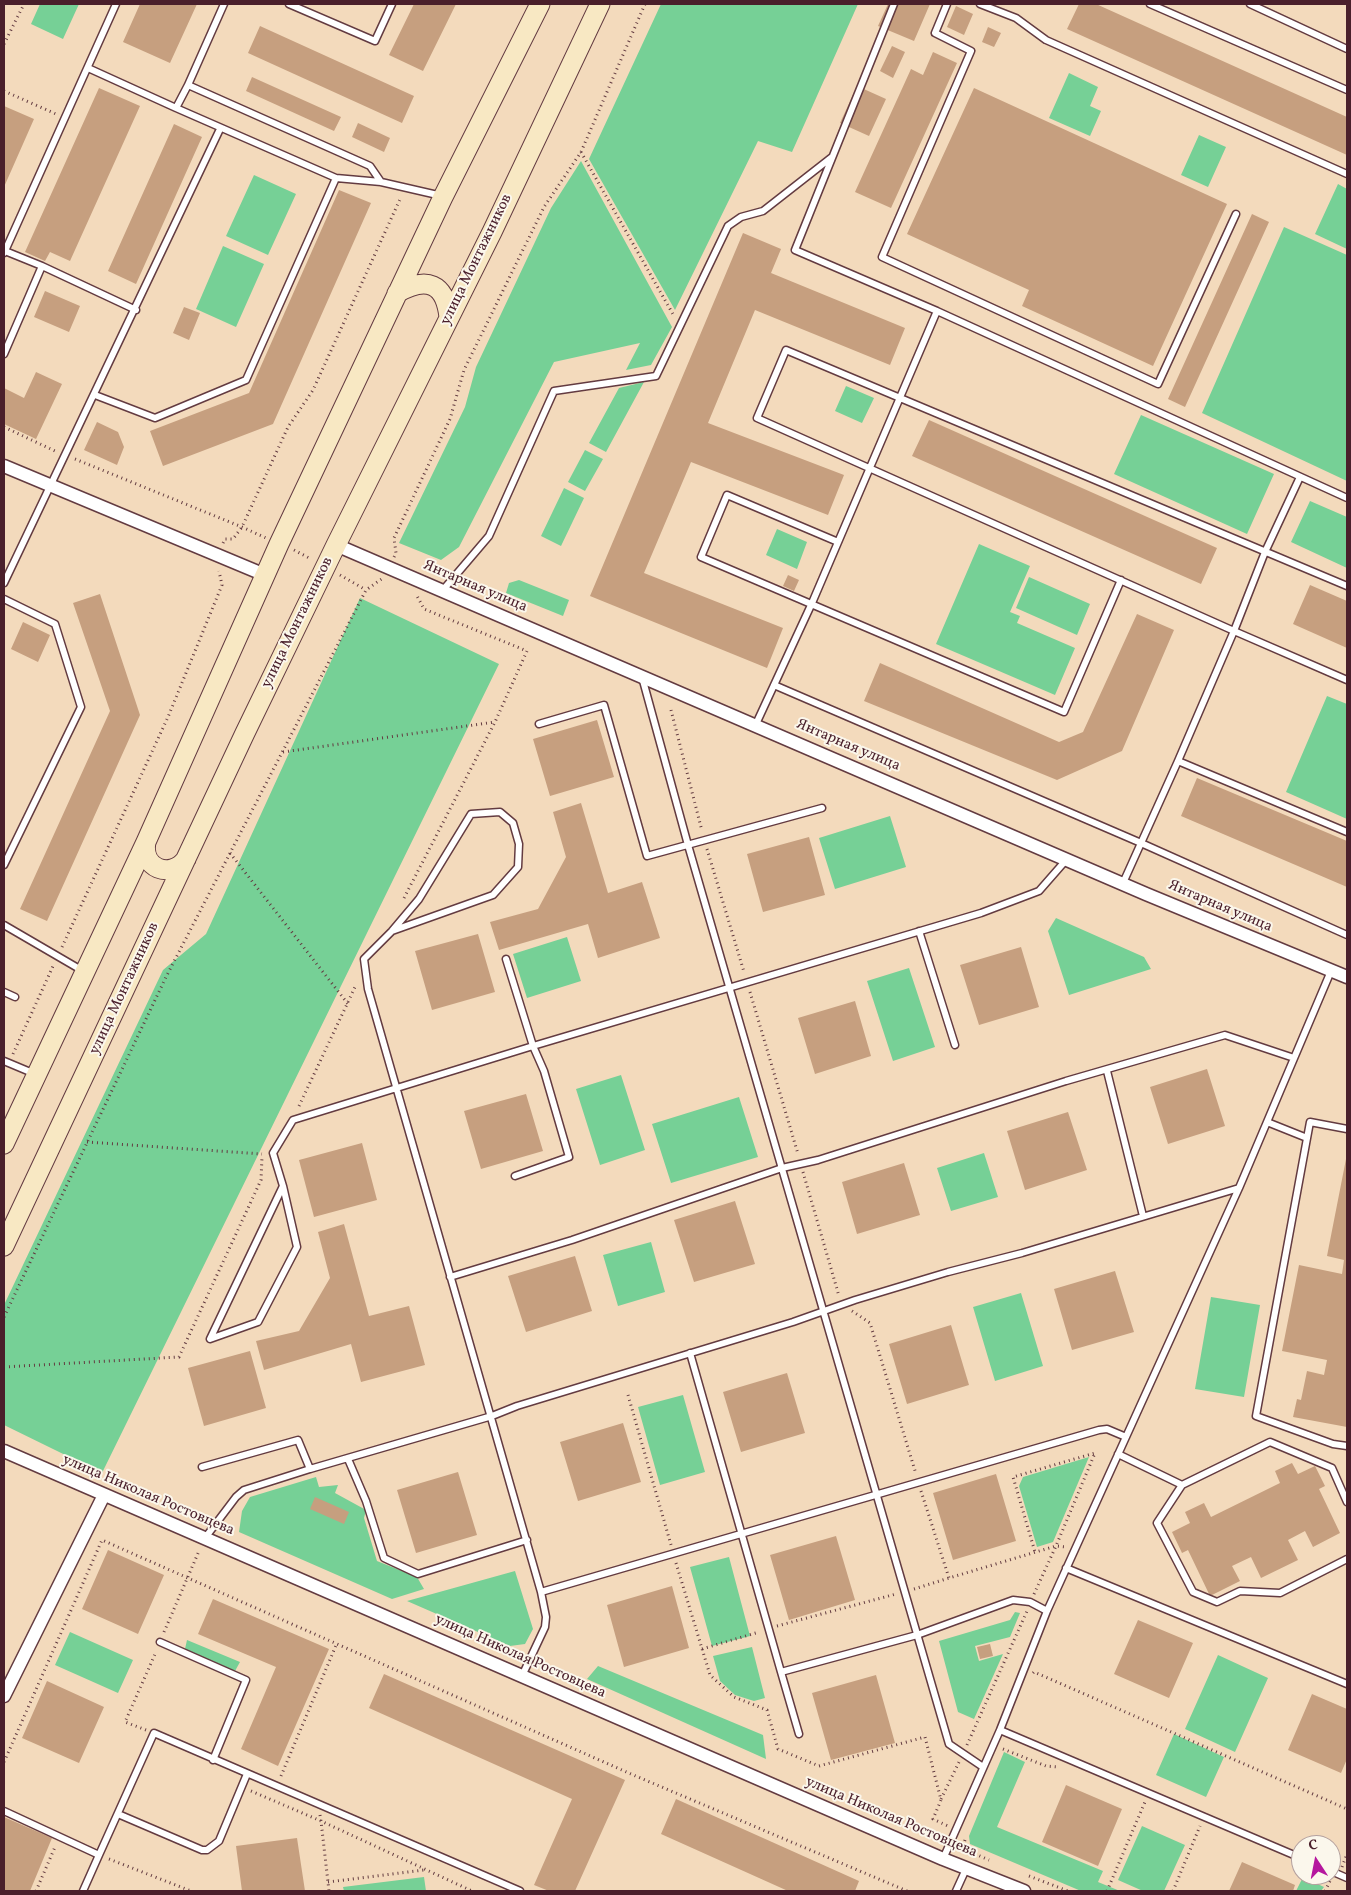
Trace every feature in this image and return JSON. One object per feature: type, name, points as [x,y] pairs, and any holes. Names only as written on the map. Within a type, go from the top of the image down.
[{"type":"main road","points":[[4,1144],[146,842],[279,544],[397,293],[540,4]]},
{"type":"main road","name":"улица Монтажников","points":[[4,1246],[336,544],[492,232],[600,4]]},
{"type":"main road","points":[[397,293],[408,286],[418,284],[436,287],[443,293],[448,302],[449,317]]},
{"type":"main road","points":[[146,842],[146,854],[157,868],[170,870],[182,865],[186,859]]},
{"type":"street","points":[[4,466],[265,575]]},
{"type":"street","name":"Янтарная улица","points":[[336,544],[1123,883],[1347,977]]},
{"type":"street","name":"улица Николая Ростовцева","points":[[4,1451],[966,1869],[1024,1891]]},
{"type":"street","points":[[4,1696],[104,1495]]},
{"type":"lane","points":[[116,4],[4,252],[42,266],[136,310]]},
{"type":"lane","points":[[176,108],[224,4]]},
{"type":"lane","points":[[290,4],[375,41],[392,4]]},
{"type":"lane","points":[[894,4],[795,250],[937,311],[1347,498]]},
{"type":"lane","points":[[947,4],[935,33],[971,51],[882,257],[1158,384],[1236,214]]},
{"type":"lane","points":[[980,4],[1016,18],[1046,40],[1347,174]]},
{"type":"lane","points":[[1002,12],[1006,4]]},
{"type":"lane","points":[[1150,4],[1347,90]]},
{"type":"lane","points":[[1250,4],[1347,48]]},
{"type":"lane","points":[[88,68],[220,129],[336,178],[381,182],[443,197]]},
{"type":"lane","points":[[188,85],[370,166],[381,182]]},
{"type":"lane","points":[[4,583],[49,486],[136,310],[220,129]]},
{"type":"lane","points":[[443,590],[489,536],[554,391],[656,376],[728,226],[741,217],[764,211],[833,156]]},
{"type":"lane","points":[[95,395],[154,418],[246,380],[336,178]]},
{"type":"lane","points":[[4,354],[42,266]]},
{"type":"lane","points":[[756,724],[812,603],[937,311]]},
{"type":"lane","points":[[1347,586],[786,350],[758,418],[1347,680]]},
{"type":"lane","points":[[1123,883],[1234,631],[1265,552],[1300,477]]},
{"type":"lane","points":[[838,542],[727,495],[701,557],[1064,712],[1121,580]]},
{"type":"lane","points":[[4,599],[55,624],[81,708],[4,865]]},
{"type":"lane","points":[[642,676],[688,845],[948,1744],[983,1767]]},
{"type":"lane","points":[[774,685],[1141,843],[1347,935]]},
{"type":"lane","points":[[538,724],[604,705],[647,856],[822,808]]},
{"type":"lane","points":[[1178,761],[1347,832]]},
{"type":"lane","points":[[392,931],[493,895],[518,867],[519,844],[514,823],[500,812],[471,814],[419,899],[364,960],[368,989],[541,1592],[546,1617],[545,1627],[522,1676]]},
{"type":"lane","points":[[283,1186],[210,1340],[258,1322],[297,1247],[283,1186],[273,1153],[293,1120],[533,1046],[981,913],[1039,891],[1067,859]]},
{"type":"lane","points":[[4,925],[84,972]]},
{"type":"lane","points":[[918,931],[955,1044]]},
{"type":"lane","points":[[506,960],[533,1046],[544,1071],[569,1157],[515,1176]]},
{"type":"lane","points":[[943,1859],[1000,1730],[1047,1611],[1239,1188],[1331,971]]},
{"type":"lane","points":[[4,992],[15,997]]},
{"type":"lane","points":[[450,1277],[572,1240],[782,1168],[836,1154],[1066,1082],[1225,1035],[1294,1058]]},
{"type":"lane","points":[[6,1062],[36,1074]]},
{"type":"lane","points":[[1107,1071],[1142,1216]]},
{"type":"lane","points":[[1267,1122],[1307,1138]]},
{"type":"lane","points":[[1347,1130],[1310,1122],[1256,1416],[1333,1444],[1347,1446]]},
{"type":"lane","points":[[205,1538],[236,1497],[244,1490],[492,1416],[517,1406],[793,1322],[842,1304],[948,1272],[1022,1253],[1239,1188]]},
{"type":"lane","points":[[690,1353],[799,1734]]},
{"type":"lane","points":[[541,1592],[1099,1430],[1106,1429],[1126,1436]]},
{"type":"lane","points":[[202,1468],[298,1440],[310,1469]]},
{"type":"lane","points":[[1347,1502],[1332,1468],[1270,1442],[1182,1485],[1157,1523],[1193,1592],[1217,1602],[1240,1591],[1280,1592],[1347,1559]]},
{"type":"lane","points":[[1118,1454],[1182,1485]]},
{"type":"lane","points":[[348,1459],[366,1501],[384,1558],[418,1574],[527,1540]]},
{"type":"lane","points":[[1066,1568],[1347,1684]]},
{"type":"lane","points":[[781,1672],[917,1635],[1013,1600],[1030,1602],[1047,1611]]},
{"type":"lane","points":[[160,1642],[246,1680],[213,1760]]},
{"type":"lane","points":[[1000,1730],[1291,1854]]},
{"type":"lane","points":[[83,1891],[154,1733],[520,1891]]},
{"type":"lane","points":[[118,1814],[202,1850],[207,1850],[218,1841],[247,1774]]},
{"type":"lane","points":[[4,1811],[99,1855]]},
{"type":"lane","points":[[956,1891],[966,1869]]},
{"type":"path","points":[[4,44],[24,4]]},
{"type":"path","points":[[4,1317],[166,977],[366,590],[381,580],[396,553],[394,538],[450,419],[464,370],[544,207],[581,152],[644,4]]},
{"type":"path","points":[[4,91],[66,118]]},
{"type":"path","points":[[581,152],[680,328]]},
{"type":"path","points":[[6,1062],[58,956],[168,717],[222,584],[220,572],[212,565],[224,539],[233,539],[242,527],[288,427],[313,390],[405,187]]},
{"type":"path","points":[[4,427],[65,455],[242,527],[300,553],[366,590]]},
{"type":"path","points":[[381,580],[390,583]]},
{"type":"path","points":[[403,900],[496,722],[527,651],[424,608],[415,592]]},
{"type":"path","points":[[671,710],[705,840],[842,1304],[870,1323],[918,1482],[950,1578]]},
{"type":"path","points":[[282,752],[496,722]]},
{"type":"path","points":[[230,853],[348,1004]]},
{"type":"path","points":[[294,1111],[300,1106],[357,983]]},
{"type":"path","points":[[87,1142],[262,1154]]},
{"type":"path","points":[[4,1367],[179,1357],[261,1180],[262,1154],[267,1146]]},
{"type":"path","points":[[941,1800],[1056,1546],[1095,1453],[1013,1476],[1035,1552]]},
{"type":"path","points":[[4,1762],[102,1540],[631,1774],[907,1891]]},
{"type":"path","points":[[702,1649],[904,1592],[1056,1546],[1076,1549]]},
{"type":"path","points":[[276,1787],[337,1644]]},
{"type":"path","points":[[1030,1680],[1037,1663]]},
{"type":"path","points":[[1034,1672],[1347,1809]]},
{"type":"path","points":[[1000,1757],[1009,1734]]},
{"type":"path","points":[[1004,1748],[1046,1766],[1065,1767]]},
{"type":"path","points":[[241,1787],[321,1821],[472,1891]]},
{"type":"path","points":[[1107,1891],[1146,1802],[1137,1798]]},
{"type":"path","points":[[321,1821],[329,1891]]},
{"type":"path","points":[[1191,1821],[1208,1828]]},
{"type":"path","points":[[1173,1891],[1201,1825]]},
{"type":"path","points":[[36,1891],[60,1837]]},
{"type":"path","points":[[99,1855],[191,1891]]},
{"type":"path","points":[[328,1882],[424,1870]]},
{"type":"path","points":[[1028,1876],[1068,1891]]},
{"type":"green space","points":[[40,4],[79,4],[63,39],[31,24]]},
{"type":"green space","points":[[661,4],[858,4],[792,152],[758,141],[675,310],[589,159]]},
{"type":"green space","points":[[1069,73],[1098,87],[1090,106],[1101,111],[1090,136],[1049,118]]},
{"type":"green space","points":[[1199,135],[1226,147],[1208,187],[1181,175]]},
{"type":"green space","points":[[581,161],[672,327],[651,365],[626,370],[640,343],[554,362],[459,547],[441,560],[399,543],[465,407],[476,367],[551,208]]},
{"type":"green space","points":[[254,175],[296,194],[268,255],[226,236]]},
{"type":"green space","points":[[1338,184],[1347,189],[1347,249],[1315,234]]},
{"type":"green space","points":[[1284,227],[1347,255],[1347,481],[1202,413]]},
{"type":"green space","points":[[223,246],[264,264],[236,327],[196,309]]},
{"type":"green space","points":[[644,382],[606,452],[589,443],[619,388]]},
{"type":"green space","points":[[846,386],[874,398],[862,423],[835,411]]},
{"type":"green space","points":[[1141,415],[1274,474],[1247,534],[1114,474]]},
{"type":"green space","points":[[585,450],[603,459],[585,491],[568,482]]},
{"type":"green space","points":[[564,488],[584,498],[561,546],[541,536]]},
{"type":"green space","points":[[1310,501],[1347,517],[1347,568],[1291,542]]},
{"type":"green space","points":[[777,529],[807,542],[797,569],[766,555]]},
{"type":"green space","points":[[979,544],[1030,566],[1010,612],[1020,616],[1017,623],[1075,648],[1055,695],[936,644]]},
{"type":"green space","points":[[1029,577],[1090,604],[1077,635],[1016,608]]},
{"type":"green space","points":[[519,580],[569,600],[563,616],[506,593],[509,583]]},
{"type":"green space","points":[[360,598],[499,664],[102,1473],[4,1425],[4,1305],[163,970],[206,934]]},
{"type":"green space","points":[[1327,696],[1347,704],[1347,819],[1286,792]]},
{"type":"green space","points":[[890,816],[906,867],[835,889],[819,838]]},
{"type":"green space","points":[[1056,918],[1144,957],[1151,969],[1069,995],[1048,931]]},
{"type":"green space","points":[[567,937],[581,981],[527,998],[513,954]]},
{"type":"green space","points":[[909,968],[935,1047],[893,1061],[867,981]]},
{"type":"green space","points":[[621,1075],[645,1150],[600,1165],[576,1089]]},
{"type":"green space","points":[[739,1097],[758,1157],[671,1183],[652,1124]]},
{"type":"green space","points":[[984,1153],[998,1197],[951,1211],[937,1168]]},
{"type":"green space","points":[[651,1242],[665,1292],[618,1306],[603,1255]]},
{"type":"green space","points":[[1021,1293],[1043,1366],[995,1381],[973,1307]]},
{"type":"green space","points":[[1211,1297],[1260,1305],[1244,1397],[1195,1389]]},
{"type":"green space","points":[[683,1395],[705,1472],[660,1485],[638,1407]]},
{"type":"green space","points":[[1089,1457],[1053,1542],[1037,1547],[1019,1486],[1023,1477]]},
{"type":"green space","points":[[316,1477],[319,1487],[338,1485],[335,1493],[366,1510],[364,1518],[377,1561],[417,1577],[424,1589],[392,1599],[239,1532],[242,1511],[250,1497]]},
{"type":"green space","points":[[729,1557],[750,1636],[712,1646],[690,1567]]},
{"type":"green space","points":[[515,1571],[533,1629],[525,1644],[510,1646],[407,1601]]},
{"type":"green space","points":[[1015,1612],[1020,1613],[1010,1637],[975,1646],[979,1661],[1003,1654],[974,1719],[958,1712],[939,1641],[1010,1620]]},
{"type":"green space","points":[[70,1632],[133,1660],[118,1693],[55,1665]]},
{"type":"green space","points":[[187,1640],[240,1662],[235,1671],[185,1649]]},
{"type":"green space","points":[[752,1647],[765,1698],[754,1701],[735,1695],[720,1681],[713,1656]]},
{"type":"green space","points":[[1218,1655],[1268,1678],[1235,1752],[1185,1729]]},
{"type":"green space","points":[[598,1666],[763,1735],[766,1759],[587,1679]]},
{"type":"green space","points":[[1174,1734],[1224,1757],[1206,1797],[1156,1775]]},
{"type":"green space","points":[[1004,1752],[1025,1762],[997,1827],[1103,1871],[1098,1882],[1120,1891],[1081,1891],[970,1844],[969,1836]]},
{"type":"green space","points":[[1142,1826],[1185,1845],[1164,1891],[1143,1891],[1118,1880]]},
{"type":"green space","points":[[424,1877],[426,1891],[344,1891],[343,1887]]},
{"type":"green space","points":[[1299,1885],[1320,1885],[1324,1887],[1321,1891],[1296,1891]]},
{"type":"building","points":[[140,4],[197,4],[170,63],[123,42]]},
{"type":"building","points":[[414,4],[456,4],[423,71],[389,55]]},
{"type":"building","points":[[888,4],[930,4],[914,41],[878,26]]},
{"type":"building","points":[[1079,4],[1096,4],[1347,117],[1347,155],[1067,29]]},
{"type":"building","points":[[956,6],[973,14],[964,35],[947,27]]},
{"type":"building","points":[[260,26],[414,96],[402,123],[248,53]]},
{"type":"building","points":[[988,27],[1001,33],[994,47],[982,42]]},
{"type":"building","points":[[892,46],[905,52],[893,78],[880,71]]},
{"type":"building","points":[[933,52],[957,63],[891,208],[855,192],[911,69],[923,75]]},
{"type":"building","points":[[252,77],[341,117],[334,131],[246,91]]},
{"type":"building","points":[[857,86],[886,99],[869,136],[840,123]]},
{"type":"building","points":[[99,88],[140,106],[70,261],[50,252],[45,261],[25,252]]},
{"type":"building","points":[[974,88],[1227,204],[1153,366],[1022,306],[1029,290],[907,234]]},
{"type":"building","points":[[4,106],[34,119],[4,187]]},
{"type":"building","points":[[358,123],[390,138],[384,152],[352,137]]},
{"type":"building","points":[[174,124],[202,137],[136,284],[108,271]]},
{"type":"building","points":[[339,190],[371,203],[273,424],[163,466],[150,431],[249,393]]},
{"type":"building","points":[[1252,214],[1269,222],[1185,407],[1168,399]]},
{"type":"building","points":[[743,233],[781,249],[771,273],[905,328],[890,365],[755,310],[708,423],[844,475],[828,515],[691,462],[644,573],[783,628],[767,668],[590,596]]},
{"type":"building","points":[[45,291],[80,306],[69,332],[34,317]]},
{"type":"building","points":[[184,307],[200,313],[189,340],[173,333]]},
{"type":"building","points":[[36,372],[62,384],[36,439],[4,424],[4,388],[24,398]]},
{"type":"building","points":[[929,420],[1217,548],[1201,584],[912,456]]},
{"type":"building","points":[[97,422],[118,432],[124,447],[117,465],[84,450]]},
{"type":"building","points":[[788,575],[799,580],[794,591],[783,586]]},
{"type":"building","points":[[1310,585],[1347,601],[1347,648],[1293,624]]},
{"type":"building","points":[[100,594],[140,715],[47,921],[20,909],[110,711],[73,603]]},
{"type":"building","points":[[1137,614],[1174,630],[1122,751],[1057,780],[864,701],[880,663],[1059,742],[1083,732]]},
{"type":"building","points":[[23,622],[50,635],[38,662],[11,649]]},
{"type":"building","points":[[597,720],[614,777],[550,796],[533,739]]},
{"type":"building","points":[[1197,778],[1347,841],[1347,887],[1181,816]]},
{"type":"building","points":[[581,803],[608,893],[642,882],[660,938],[598,958],[588,924],[499,950],[490,922],[538,909],[566,857],[553,812]]},
{"type":"building","points":[[809,837],[825,895],[763,912],[747,854]]},
{"type":"building","points":[[478,934],[495,992],[432,1010],[415,951]]},
{"type":"building","points":[[1021,947],[1039,1007],[979,1025],[960,965]]},
{"type":"building","points":[[855,1001],[871,1056],[815,1074],[798,1018]]},
{"type":"building","points":[[1207,1069],[1225,1126],[1168,1144],[1150,1087]]},
{"type":"building","points":[[526,1094],[543,1151],[481,1169],[464,1111]]},
{"type":"building","points":[[1068,1112],[1087,1170],[1025,1190],[1007,1131]]},
{"type":"building","points":[[362,1143],[377,1200],[314,1217],[299,1160]]},
{"type":"building","points":[[1346,1159],[1347,1427],[1293,1417],[1297,1399],[1301,1400],[1307,1371],[1324,1375],[1327,1360],[1282,1351],[1299,1265],[1342,1274],[1344,1260],[1327,1256]]},
{"type":"building","points":[[904,1163],[920,1215],[857,1234],[842,1182]]},
{"type":"building","points":[[735,1201],[755,1264],[694,1282],[674,1220]]},
{"type":"building","points":[[344,1224],[369,1316],[409,1306],[425,1365],[361,1382],[351,1344],[264,1370],[256,1341],[299,1331],[330,1278],[318,1232]]},
{"type":"building","points":[[575,1256],[592,1311],[526,1332],[508,1276]]},
{"type":"building","points":[[1115,1271],[1134,1332],[1072,1350],[1054,1289]]},
{"type":"building","points":[[951,1325],[969,1385],[907,1404],[889,1344]]},
{"type":"building","points":[[250,1351],[266,1408],[204,1426],[188,1368]]},
{"type":"building","points":[[787,1373],[805,1433],[741,1452],[723,1392]]},
{"type":"building","points":[[623,1423],[641,1482],[578,1501],[560,1442]]},
{"type":"building","points":[[1292,1463],[1298,1474],[1315,1466],[1325,1486],[1319,1489],[1340,1533],[1313,1547],[1305,1531],[1288,1540],[1298,1560],[1261,1578],[1251,1557],[1232,1566],[1240,1581],[1210,1596],[1188,1550],[1182,1553],[1172,1532],[1190,1523],[1185,1512],[1204,1503],[1211,1517],[1280,1483],[1275,1471]]},
{"type":"building","points":[[458,1472],[477,1535],[416,1553],[397,1490]]},
{"type":"building","points":[[996,1474],[1016,1541],[953,1560],[933,1493]]},
{"type":"building","points":[[315,1497],[349,1512],[344,1524],[310,1509]]},
{"type":"building","points":[[836,1536],[855,1600],[789,1620],[770,1555]]},
{"type":"building","points":[[108,1550],[164,1575],[138,1634],[82,1609]]},
{"type":"building","points":[[672,1586],[689,1648],[624,1667],[607,1605]]},
{"type":"building","points":[[213,1599],[329,1649],[278,1766],[241,1749],[276,1667],[198,1634]]},
{"type":"building","points":[[1138,1620],[1193,1643],[1169,1698],[1114,1674]]},
{"type":"building","points":[[990,1644],[993,1656],[980,1659],[977,1647]]},
{"type":"building","points":[[384,1674],[625,1780],[575,1891],[549,1891],[534,1885],[572,1799],[369,1708]]},
{"type":"building","points":[[876,1675],[895,1743],[831,1760],[812,1693]]},
{"type":"building","points":[[47,1681],[104,1707],[79,1763],[22,1738]]},
{"type":"building","points":[[1312,1694],[1347,1709],[1347,1759],[1341,1773],[1288,1750]]},
{"type":"building","points":[[1066,1785],[1122,1809],[1098,1866],[1042,1842]]},
{"type":"building","points":[[676,1799],[859,1881],[855,1891],[788,1891],[661,1834]]},
{"type":"building","points":[[4,1817],[52,1838],[30,1891],[4,1891]]},
{"type":"building","points":[[297,1838],[305,1891],[242,1891],[236,1846]]},
{"type":"building","points":[[1242,1862],[1291,1883],[1291,1885],[1295,1885],[1293,1891],[1229,1891]]}]
